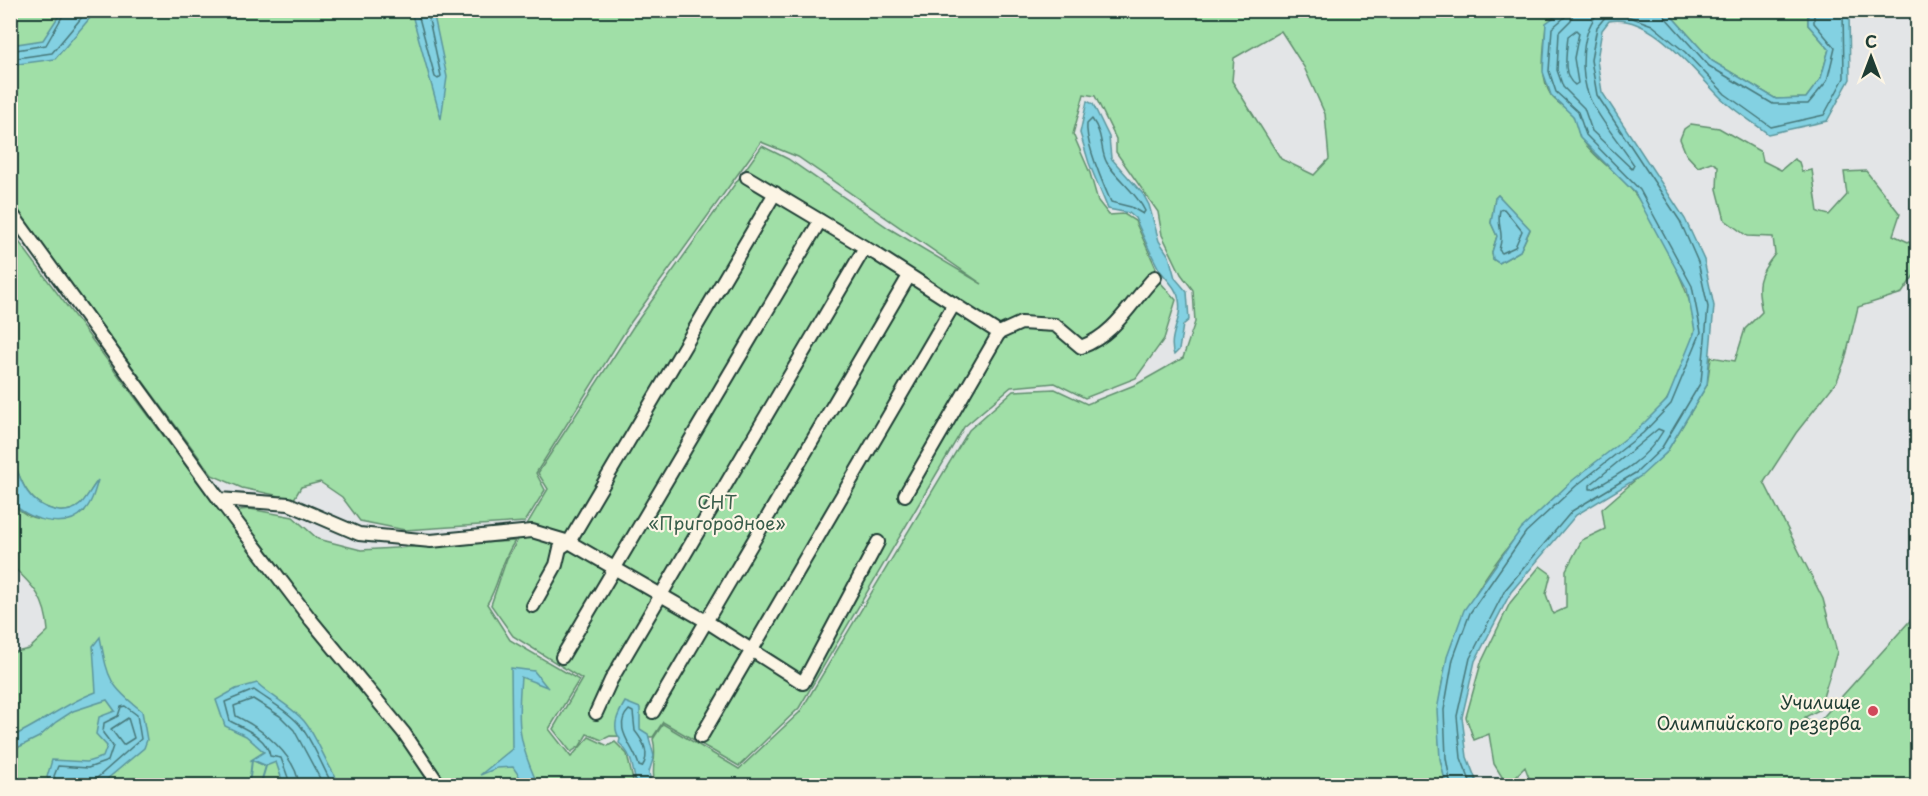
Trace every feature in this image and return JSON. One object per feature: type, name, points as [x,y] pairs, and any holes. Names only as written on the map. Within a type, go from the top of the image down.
[{"type":"street","points":[[747,177],[999,333]]},
{"type":"street","points":[[533,606],[556,565],[560,548],[569,542],[775,193]]},
{"type":"street","points":[[10,211],[219,499],[311,621],[404,733],[440,786]]},
{"type":"street","points":[[562,657],[819,221]]},
{"type":"street","points":[[596,713],[611,680],[864,249]]},
{"type":"street","points":[[653,712],[909,276]]},
{"type":"street","points":[[905,495],[999,333],[1021,323],[1055,326],[1081,347],[1091,344],[1117,325],[1132,301],[1155,277]]},
{"type":"street","points":[[701,737],[954,304]]},
{"type":"street","points":[[219,499],[289,504],[359,534],[431,541],[532,531],[569,542],[706,621],[803,683],[878,542]]},
{"type":"green space","name":"СНТ «Пригородное»","points":[[10,11],[1564,11],[1546,24],[1543,70],[1547,87],[1553,98],[1574,117],[1580,136],[1587,146],[1629,186],[1643,206],[1663,241],[1683,284],[1694,321],[1694,334],[1666,401],[1656,413],[1573,481],[1540,512],[1510,544],[1484,579],[1464,616],[1449,655],[1440,696],[1439,739],[1446,785],[655,785],[653,739],[663,724],[739,769],[800,712],[969,430],[1013,391],[1055,389],[1087,404],[1137,384],[1183,358],[1195,322],[1193,290],[1181,274],[1162,235],[1158,212],[1116,152],[1116,139],[1095,96],[1084,94],[1073,134],[1090,173],[1098,201],[1109,215],[1124,214],[1135,221],[1156,268],[1100,331],[1080,342],[1059,325],[1045,322],[1083,351],[1119,330],[1140,296],[1154,282],[1160,282],[1176,300],[1164,339],[1136,378],[1085,398],[1055,383],[1011,387],[964,427],[799,708],[739,766],[663,722],[653,737],[610,736],[602,740],[587,734],[580,746],[571,752],[553,729],[582,679],[513,636],[491,605],[507,558],[548,489],[538,473],[633,327],[762,146],[788,159],[890,229],[982,284],[798,157],[761,142],[631,322],[536,473],[545,490],[525,522],[405,530],[360,521],[342,497],[320,482],[301,487],[294,499],[242,488],[212,475],[11,202]],"holes":[[[1281,31],[1304,67],[1325,114],[1329,159],[1314,175],[1281,159],[1232,81],[1234,58]],[[1498,195],[1530,230],[1520,251],[1499,263],[1493,259],[1492,252],[1497,236],[1491,223],[1495,198]]]},
{"type":"green space","points":[[1667,11],[1808,11],[1808,25],[1829,49],[1821,78],[1806,98],[1776,99],[1712,61]]},
{"type":"green space","points":[[1691,124],[1719,128],[1761,152],[1763,161],[1781,170],[1794,159],[1799,162],[1802,172],[1812,170],[1818,212],[1829,215],[1847,195],[1844,172],[1866,171],[1900,214],[1893,235],[1917,246],[1917,271],[1902,293],[1858,307],[1845,360],[1837,381],[1796,433],[1764,482],[1823,599],[1837,652],[1819,710],[1805,717],[1816,725],[1917,613],[1917,785],[1563,786],[1531,783],[1525,767],[1507,785],[1494,764],[1489,734],[1474,740],[1466,717],[1481,663],[1510,603],[1540,566],[1551,574],[1546,594],[1553,614],[1566,608],[1566,570],[1582,540],[1605,529],[1602,509],[1666,453],[1707,385],[1711,357],[1735,361],[1745,329],[1762,312],[1759,295],[1760,281],[1761,275],[1775,254],[1773,237],[1747,236],[1725,220],[1717,189],[1718,166],[1711,162],[1698,167],[1686,154],[1680,139],[1684,129]]},
{"type":"green space","points":[[11,231],[212,501],[229,511],[250,509],[293,517],[318,539],[361,550],[515,541],[487,604],[510,640],[579,680],[549,729],[571,757],[589,737],[608,746],[615,742],[627,754],[634,785],[11,785],[11,653],[29,649],[48,631],[45,610],[37,594],[11,565],[11,501],[19,510],[36,518],[64,517],[84,512],[96,483],[82,503],[75,508],[61,511],[47,508],[26,490],[11,453]]},
{"type":"water","points":[[1564,10],[1667,11],[1712,61],[1776,99],[1806,98],[1821,78],[1829,49],[1808,25],[1808,11],[1849,11],[1850,79],[1827,121],[1768,134],[1725,102],[1684,59],[1656,35],[1641,26],[1625,21],[1609,21],[1602,30],[1597,60],[1602,92],[1685,219],[1704,260],[1714,306],[1707,385],[1666,453],[1641,476],[1576,515],[1511,592],[1475,661],[1462,717],[1467,757],[1478,785],[1446,785],[1440,759],[1437,710],[1447,657],[1464,610],[1521,529],[1573,480],[1639,428],[1667,400],[1695,331],[1687,289],[1635,193],[1580,138],[1573,116],[1551,95],[1543,72],[1546,23]]},
{"type":"water","points":[[62,11],[96,11],[55,59],[11,65],[11,45],[43,40]]},
{"type":"water","points":[[411,11],[433,11],[447,77],[441,119]]},
{"type":"water","points":[[1087,101],[1093,104],[1109,137],[1111,158],[1143,194],[1149,205],[1159,241],[1169,256],[1175,278],[1187,292],[1189,320],[1183,325],[1179,350],[1174,355],[1172,341],[1180,307],[1178,296],[1159,269],[1135,218],[1129,213],[1108,209],[1089,163],[1080,133]]},
{"type":"water","points":[[1498,195],[1530,229],[1520,251],[1499,263],[1493,259],[1492,252],[1497,236],[1491,223],[1495,198]]},
{"type":"water","points":[[11,453],[26,490],[39,504],[48,508],[68,511],[77,507],[98,480],[87,508],[76,517],[57,522],[36,518],[18,508],[11,501]]},
{"type":"water","points":[[100,637],[111,680],[122,694],[142,711],[147,740],[144,748],[100,785],[53,785],[47,777],[52,760],[87,762],[103,757],[107,746],[96,734],[99,717],[115,711],[107,700],[73,711],[39,737],[11,751],[11,737],[96,692],[93,646]]},
{"type":"water","points":[[511,668],[534,671],[547,687],[521,677],[520,732],[526,757],[538,785],[525,785],[513,767],[497,768],[480,775],[512,749]]},
{"type":"water","points":[[257,683],[304,721],[341,785],[287,785],[282,780],[276,762],[266,766],[251,760],[264,752],[246,736],[225,726],[216,700],[236,689]]},
{"type":"water","points":[[625,702],[640,708],[640,729],[648,734],[654,756],[649,772],[651,784],[636,784],[629,757],[619,743],[616,725]]},
{"type":"waterway","points":[[245,786],[250,777],[252,760]]},
{"type":"waterway","points":[[257,762],[266,766],[260,786]]},
{"type":"place","name":"Училище Олимпийского резерва","points":[[1873,711]]}]
